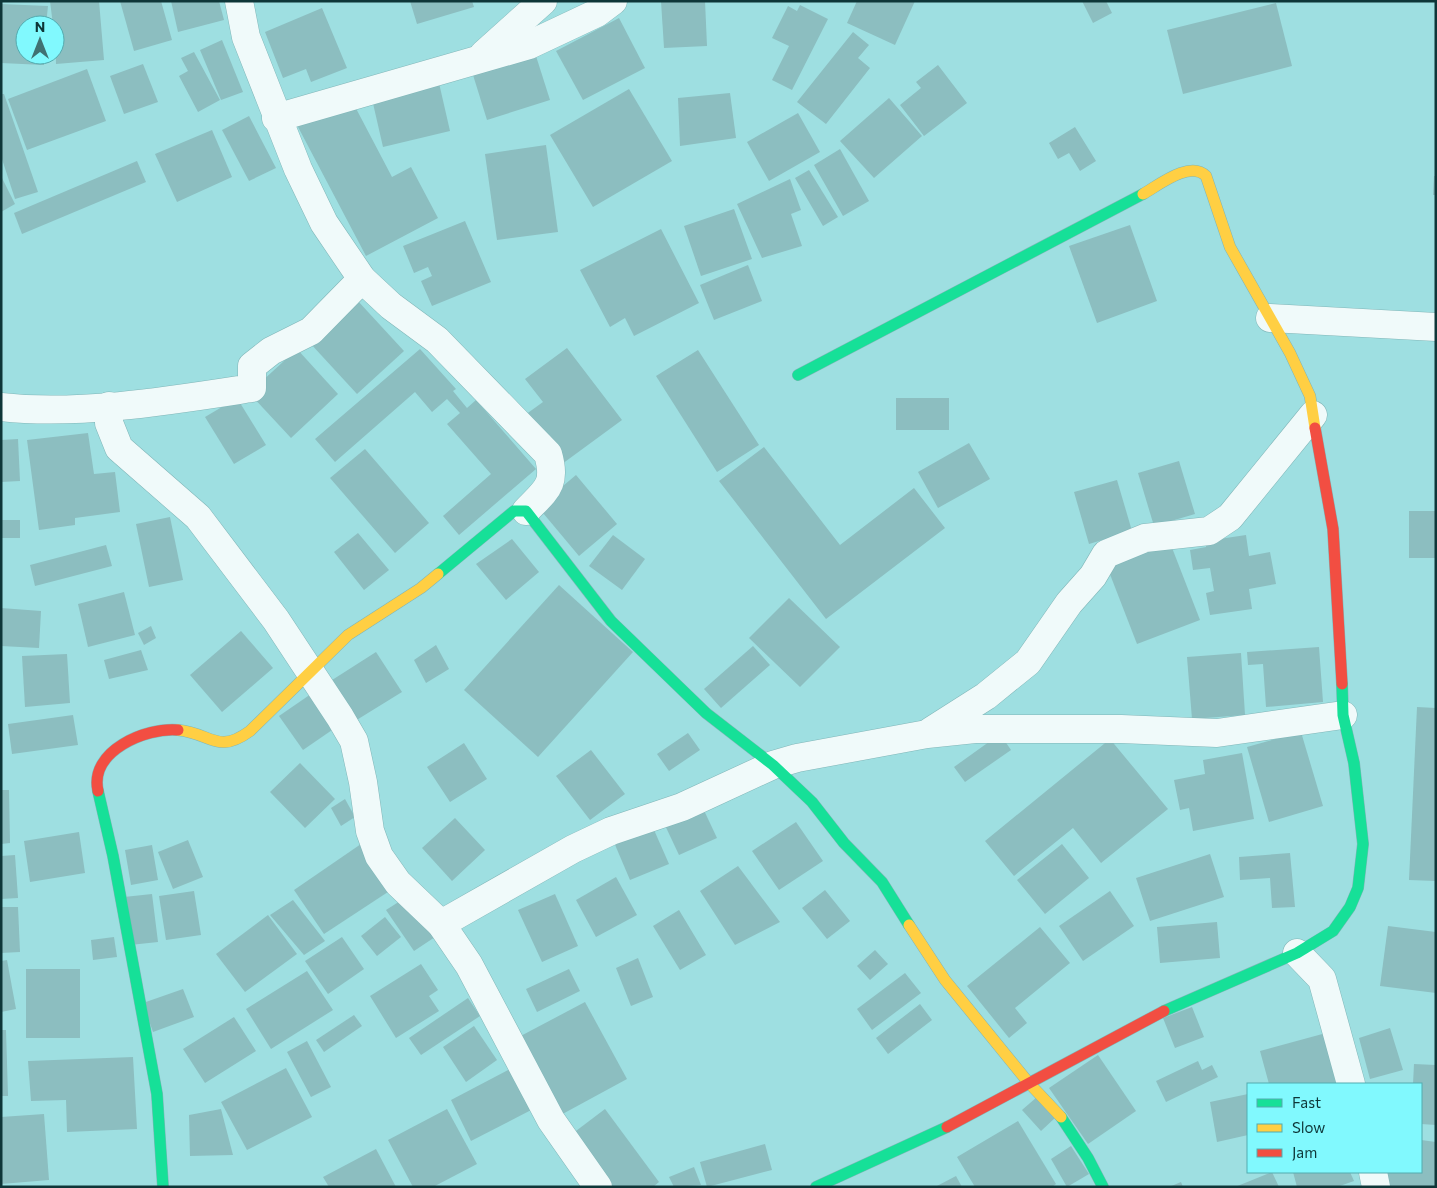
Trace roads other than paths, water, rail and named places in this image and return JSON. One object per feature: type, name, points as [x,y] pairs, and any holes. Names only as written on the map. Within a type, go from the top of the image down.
[{"type":"street","points":[[163,1187],[156,1094],[113,856],[96,782],[97,770],[113,751],[144,735],[165,730],[187,731],[216,743],[226,744],[239,739],[250,731],[348,635],[421,588],[514,511],[526,511],[548,487],[553,473],[548,454],[437,340],[391,306],[362,278],[324,224],[276,118],[246,37],[239,1]]},
{"type":"street","points":[[475,62],[543,1]]},
{"type":"street","points":[[276,118],[529,45],[597,13],[613,1]]},
{"type":"street","points":[[798,375],[1192,169],[1199,170],[1206,176],[1230,248],[1294,361],[1310,396],[1333,529],[1342,662],[1343,715],[1354,763],[1363,844],[1358,888],[1350,907],[1333,931],[1298,953],[1168,1009],[1028,1082],[965,1119],[816,1187]]},
{"type":"street","points":[[1,406],[25,409],[108,406],[252,388],[252,366],[271,351],[311,331],[362,278]]},
{"type":"street","points":[[1270,318],[1436,327]]},
{"type":"street","points":[[108,406],[108,423],[120,448],[140,468],[198,517],[276,620],[354,742],[363,782],[370,831],[379,856],[398,883],[441,924],[469,965],[551,1120],[598,1187]]},
{"type":"street","points":[[927,734],[986,696],[1028,662],[1069,603],[1093,576],[1106,554],[1146,538],[1209,531],[1230,517],[1313,415]]},
{"type":"street","points":[[526,511],[612,621],[706,713],[773,765],[812,802],[844,843],[882,882],[945,980],[1028,1082],[1059,1114],[1088,1158],[1103,1187]]},
{"type":"street","points":[[441,924],[573,849],[611,831],[682,807],[773,765],[797,758],[927,734],[1018,728],[1217,733],[1343,715]]},
{"type":"street","points":[[1298,953],[1322,979],[1351,1083]]},
{"type":"street","points":[[1373,1173],[1376,1187]]}]
